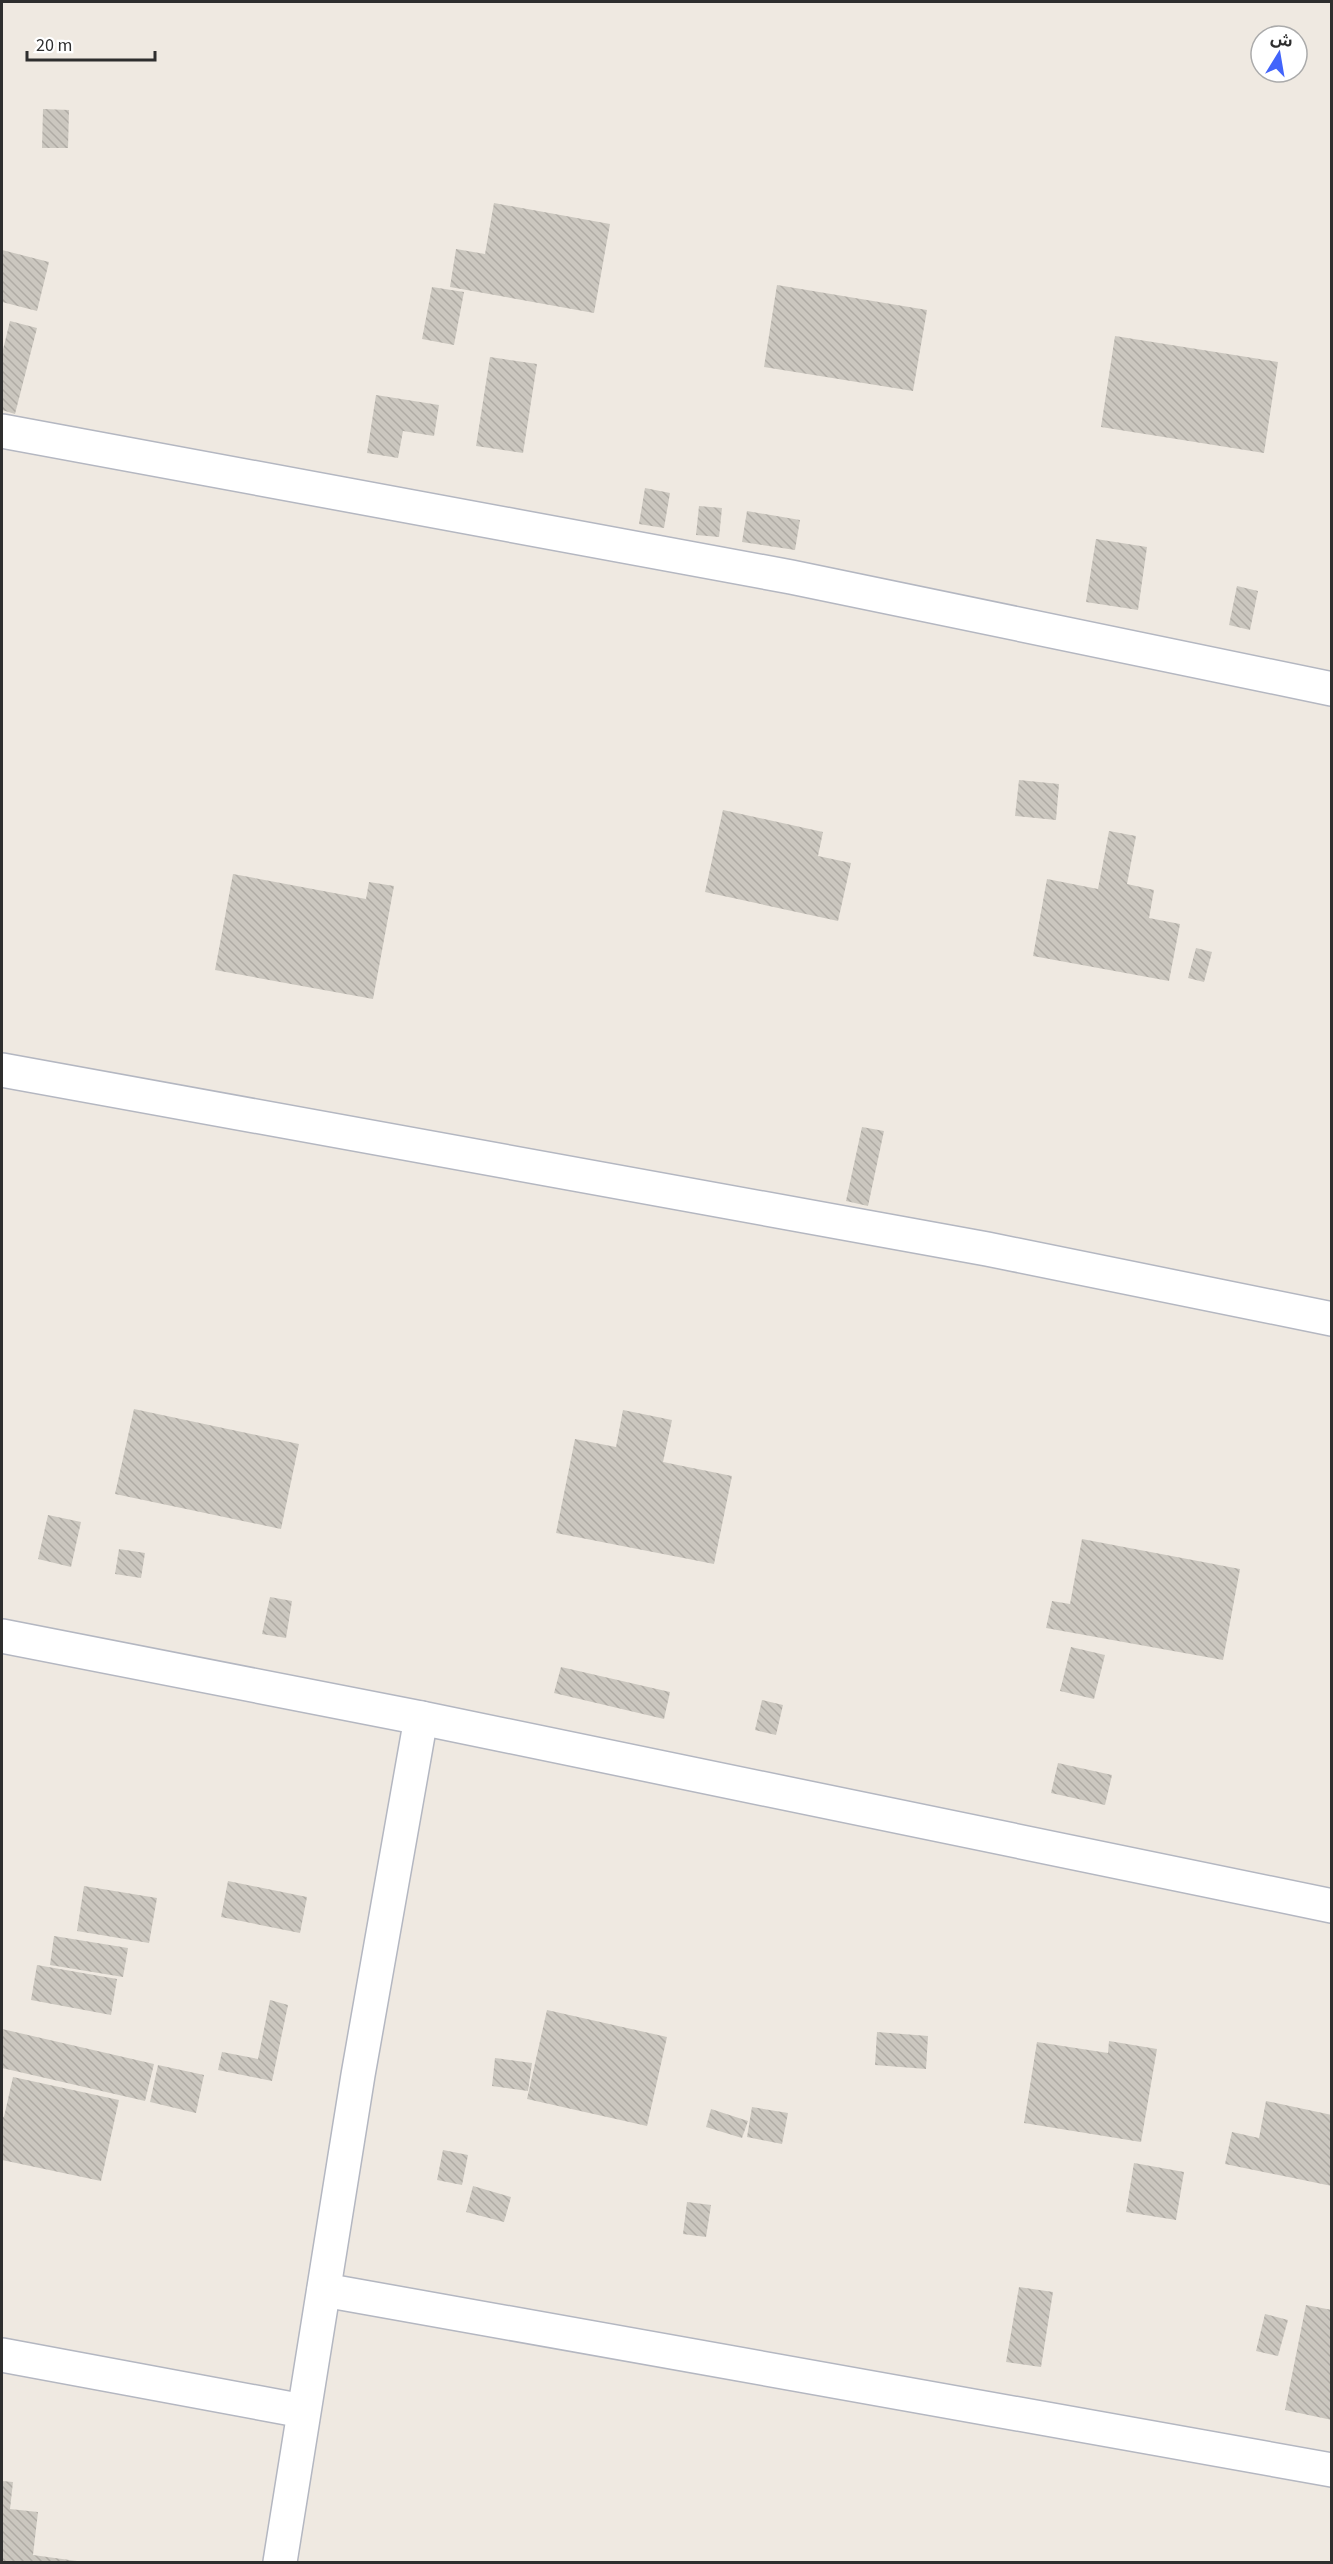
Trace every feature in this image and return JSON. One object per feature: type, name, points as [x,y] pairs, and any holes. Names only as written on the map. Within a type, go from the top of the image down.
[{"type":"street","points":[[2,431],[791,578],[1332,689]]},
{"type":"street","points":[[2,1070],[987,1249],[1332,1319]]},
{"type":"street","points":[[2,1636],[422,1718],[1332,1906]]},
{"type":"street","points":[[280,2562],[362,2053],[422,1718]]},
{"type":"street","points":[[324,2290],[1332,2470]]},
{"type":"street","points":[[2,2355],[303,2410]]},
{"type":"building","points":[[43,109],[69,110],[68,148],[42,148]]},
{"type":"building","points":[[494,203],[610,224],[594,313],[450,287],[456,249],[485,254]]},
{"type":"building","points":[[2,250],[49,262],[37,311],[2,302]]},
{"type":"building","points":[[777,285],[927,310],[913,391],[764,367]]},
{"type":"building","points":[[432,287],[464,292],[454,345],[422,339]]},
{"type":"building","points":[[10,321],[37,328],[15,414],[2,410],[2,354]]},
{"type":"building","points":[[1115,336],[1278,362],[1264,453],[1101,427]]},
{"type":"building","points":[[490,357],[537,364],[523,453],[476,446]]},
{"type":"building","points":[[376,395],[439,405],[434,436],[403,431],[398,458],[367,453]]},
{"type":"building","points":[[645,488],[670,493],[664,528],[639,524]]},
{"type":"building","points":[[699,506],[722,508],[719,537],[696,535]]},
{"type":"building","points":[[747,511],[800,520],[795,550],[742,542]]},
{"type":"building","points":[[1096,539],[1147,547],[1138,610],[1086,602]]},
{"type":"building","points":[[1237,586],[1258,591],[1250,630],[1229,625]]},
{"type":"building","points":[[1019,780],[1059,784],[1056,820],[1015,816]]},
{"type":"building","points":[[723,810],[823,832],[818,856],[851,863],[838,921],[705,892]]},
{"type":"building","points":[[1109,831],[1136,836],[1127,884],[1154,890],[1149,918],[1180,924],[1169,981],[1033,956],[1047,879],[1098,889]]},
{"type":"building","points":[[233,874],[366,899],[369,882],[394,886],[373,999],[215,970]]},
{"type":"building","points":[[1196,948],[1212,952],[1204,982],[1188,978]]},
{"type":"building","points":[[862,1127],[884,1131],[868,1206],[846,1201]]},
{"type":"building","points":[[134,1409],[299,1444],[281,1529],[115,1494]]},
{"type":"building","points":[[623,1410],[672,1420],[663,1462],[732,1476],[714,1564],[556,1533],[575,1439],[616,1447]]},
{"type":"building","points":[[48,1515],[81,1522],[71,1567],[38,1559]]},
{"type":"building","points":[[1082,1539],[1240,1569],[1223,1660],[1046,1628],[1052,1601],[1070,1604]]},
{"type":"building","points":[[119,1549],[145,1553],[141,1578],[115,1574]]},
{"type":"building","points":[[270,1597],[292,1601],[286,1638],[262,1634]]},
{"type":"building","points":[[1071,1647],[1105,1655],[1094,1699],[1060,1691]]},
{"type":"building","points":[[561,1667],[670,1692],[664,1719],[554,1693]]},
{"type":"building","points":[[762,1700],[783,1705],[776,1735],[755,1730]]},
{"type":"building","points":[[1058,1763],[1112,1775],[1105,1805],[1051,1793]]},
{"type":"building","points":[[228,1881],[307,1897],[300,1933],[221,1917]]},
{"type":"building","points":[[84,1886],[157,1898],[149,1943],[77,1931]]},
{"type":"building","points":[[54,1936],[128,1948],[123,1977],[50,1965]]},
{"type":"building","points":[[37,1965],[117,1979],[111,2015],[31,2000]]},
{"type":"building","points":[[270,2000],[288,2005],[272,2081],[218,2070],[222,2052],[258,2059]]},
{"type":"building","points":[[547,2010],[667,2037],[647,2126],[527,2099]]},
{"type":"building","points":[[2,2029],[154,2064],[145,2101],[2,2068]]},
{"type":"building","points":[[877,2032],[928,2036],[926,2069],[875,2065]]},
{"type":"building","points":[[1109,2041],[1157,2049],[1141,2142],[1024,2123],[1037,2042],[1108,2053]]},
{"type":"building","points":[[495,2058],[532,2063],[528,2091],[492,2086]]},
{"type":"building","points":[[158,2065],[204,2075],[196,2113],[150,2102]]},
{"type":"building","points":[[13,2077],[119,2100],[101,2181],[2,2160],[2,2116],[4,2117]]},
{"type":"building","points":[[1266,2101],[1332,2115],[1332,2186],[1225,2164],[1232,2132],[1259,2138]]},
{"type":"building","points":[[752,2107],[788,2113],[782,2144],[747,2137]]},
{"type":"building","points":[[711,2109],[748,2121],[742,2138],[706,2127]]},
{"type":"building","points":[[443,2150],[468,2155],[462,2185],[437,2180]]},
{"type":"building","points":[[1134,2163],[1184,2172],[1176,2220],[1126,2212]]},
{"type":"building","points":[[473,2186],[511,2197],[504,2222],[466,2212]]},
{"type":"building","points":[[687,2202],[711,2205],[706,2237],[683,2234]]},
{"type":"building","points":[[1019,2287],[1053,2292],[1041,2367],[1006,2362]]},
{"type":"building","points":[[1306,2305],[1332,2310],[1332,2420],[1285,2410]]},
{"type":"building","points":[[1265,2314],[1288,2320],[1278,2356],[1256,2351]]},
{"type":"building","points":[[2,2481],[13,2482],[10,2509],[38,2512],[33,2555],[84,2562],[2,2562]]}]
